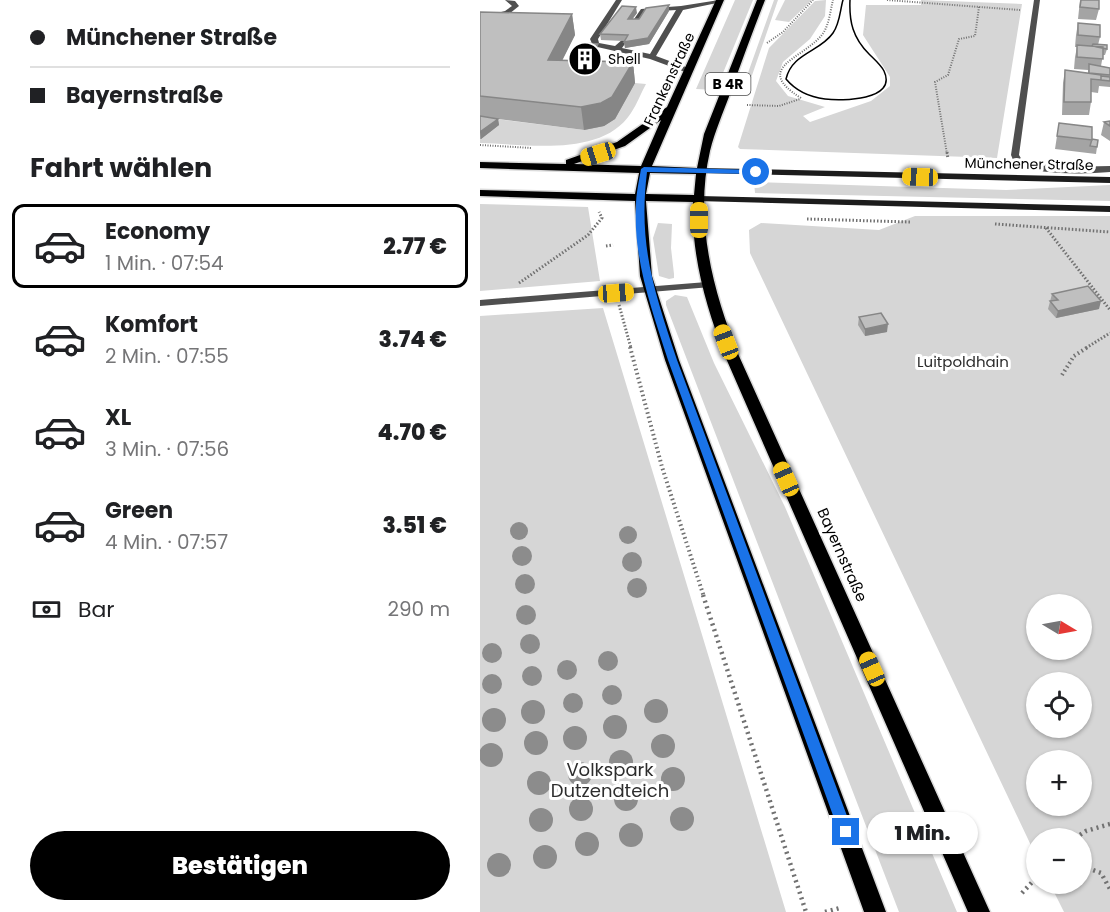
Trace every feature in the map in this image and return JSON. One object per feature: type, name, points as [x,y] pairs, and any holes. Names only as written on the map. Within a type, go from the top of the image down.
[{"type":"main road","name":"B 4R","points":[[702,171],[713,126],[760,0]]},
{"type":"main road","name":"Frankenstraße","points":[[644,169],[720,1]]},
{"type":"main road","points":[[549,167],[611,149],[633,137],[671,108]]},
{"type":"main road","name":"Münchener Straße","points":[[480,165],[1110,180]]},
{"type":"main road","name":"B 4R","points":[[644,169],[640,197],[643,253],[650,290],[672,360],[875,912]]},
{"type":"main road","name":"Bayernstraße","points":[[702,171],[699,199],[700,241],[708,285],[732,356],[979,912]]},
{"type":"main road","points":[[480,193],[1110,209]]},
{"type":"street","points":[[494,16],[513,11],[516,6],[508,0]]},
{"type":"street","points":[[619,0],[594,39],[596,44],[652,57],[688,71]]},
{"type":"street","points":[[1037,0],[1015,155],[1018,162],[1059,170],[1110,169]]},
{"type":"street","points":[[633,25],[643,10],[681,8],[720,1]]},
{"type":"street","points":[[652,57],[681,8]]},
{"type":"street","points":[[663,21],[674,20]]},
{"type":"street","points":[[617,49],[623,41]]},
{"type":"street","points":[[480,303],[708,285]]},
{"type":"path","points":[[767,43],[783,32],[813,0]]},
{"type":"path","points":[[747,105],[774,106],[801,98],[783,87],[779,81],[779,74],[786,62],[822,35],[833,0]]},
{"type":"path","points":[[887,0],[1036,11]]},
{"type":"path","points":[[948,159],[935,82],[948,75],[959,39],[975,36],[979,7]]},
{"type":"path","points":[[480,145],[534,148]]},
{"type":"path","points":[[517,284],[588,235],[602,218]]},
{"type":"path","points":[[801,219],[916,222]]},
{"type":"path","points":[[992,224],[1110,232]]},
{"type":"path","points":[[1045,227],[1110,310]]},
{"type":"path","points":[[606,246],[613,245]]},
{"type":"path","points":[[616,293],[662,467],[806,912]]},
{"type":"path","points":[[1062,375],[1074,356],[1110,333]]},
{"type":"path","points":[[1092,829],[1110,824]]},
{"type":"path","points":[[1092,870],[1101,873],[1110,889]]},
{"type":"path","points":[[1022,892],[1026,888]]},
{"type":"path","points":[[825,912],[840,908]]},
{"type":"green space","points":[[735,0],[753,0],[716,90],[696,89]]},
{"type":"green space","points":[[774,0],[778,0],[748,87],[744,84]]},
{"type":"green space","points":[[785,0],[812,0],[789,22],[775,20]]},
{"type":"green space","points":[[826,0],[825,16],[810,39],[783,62],[776,81],[788,96],[825,107],[803,116],[810,122],[871,101],[890,86],[890,77],[863,35],[866,5],[921,5],[921,0],[1022,4],[997,158],[740,149],[738,147],[769,48],[815,1]]},
{"type":"green space","points":[[635,83],[646,84],[633,110],[618,127],[602,137],[583,143],[562,145],[480,143],[480,117],[584,130]]},
{"type":"green space","points":[[754,182],[1006,190],[1110,185],[1110,201],[755,193]]},
{"type":"green space","points":[[480,204],[588,207],[600,281],[480,291]]},
{"type":"green space","name":"Luitpoldhain","points":[[915,216],[1110,216],[1110,912],[1064,912],[1055,894],[1092,894],[1092,828],[1026,828],[1026,835],[750,253],[749,230],[761,223],[879,230]]},
{"type":"green space","points":[[658,223],[672,224],[671,248],[674,278],[659,276],[653,238]]},
{"type":"green space","points":[[675,295],[687,297],[714,363],[785,507],[957,912],[899,912],[666,305],[666,301]]},
{"type":"green space","name":"Volkspark Dutzendteich","points":[[603,308],[786,912],[480,912],[480,316]]},
{"type":"building","points":[[1081,0],[1099,0],[1099,9],[1080,7]]},
{"type":"building","points":[[669,5],[648,38],[624,42],[628,35],[600,34],[622,6],[636,7],[628,19],[639,19],[646,8]]},
{"type":"building","points":[[480,12],[572,14],[548,60],[633,62],[612,97],[601,103],[581,107],[480,96]]},
{"type":"building","points":[[1078,23],[1100,25],[1100,37],[1078,35]]},
{"type":"building","points":[[583,43],[598,44],[587,61],[571,60]]},
{"type":"building","points":[[1093,44],[1107,45],[1107,49],[1092,46]]},
{"type":"building","points":[[1077,45],[1103,47],[1103,59],[1077,57]]},
{"type":"building","points":[[1089,64],[1110,68],[1110,75],[1089,73]]},
{"type":"building","points":[[1065,70],[1101,75],[1101,80],[1091,79],[1091,102],[1064,102]]},
{"type":"building","points":[[1101,76],[1110,77],[1110,81],[1101,80]]},
{"type":"building","points":[[480,116],[498,119],[480,132]]},
{"type":"building","points":[[1059,123],[1092,127],[1092,140],[1057,136]]},
{"type":"building","points":[[1092,139],[1098,140],[1097,147],[1090,146]]},
{"type":"building","points":[[1088,286],[1101,301],[1058,311],[1050,301],[1058,300],[1052,294]]},
{"type":"building","points":[[881,313],[888,324],[865,329],[859,317]]},
{"type":"tram line","points":[[843,0],[833,33],[821,45],[800,58],[789,70],[786,79],[808,95],[825,99],[854,99],[876,94],[883,88],[886,81],[884,71],[859,42],[853,29],[850,0]]},
{"type":"place","name":"Shell","points":[[585,59]]},
{"type":"route","points":[[756,172],[644,169],[639,207],[646,276],[672,360],[846,832]]}]
